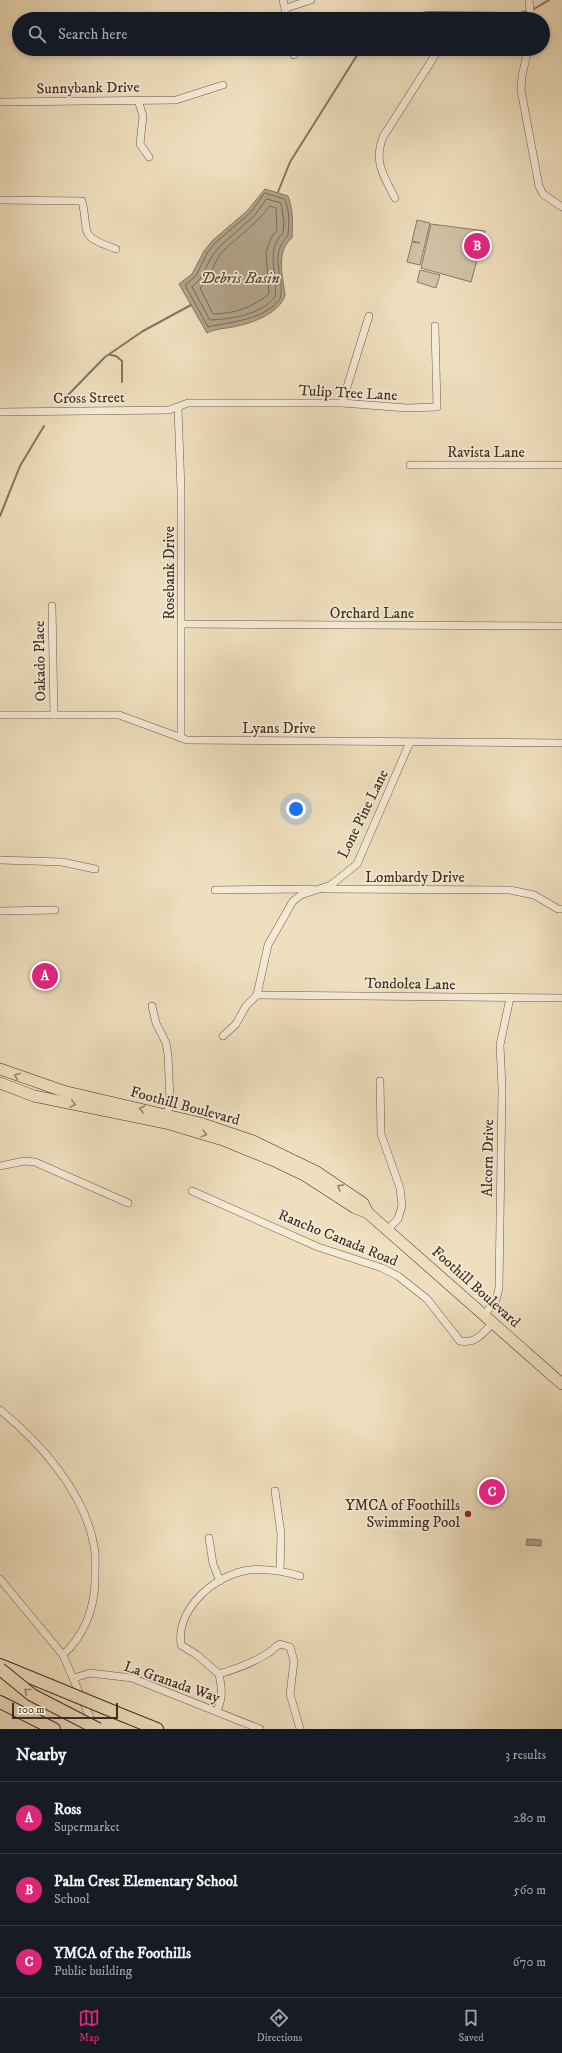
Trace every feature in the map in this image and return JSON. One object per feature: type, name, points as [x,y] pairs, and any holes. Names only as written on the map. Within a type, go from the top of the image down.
[{"type":"highway","points":[[0,1665],[157,1729]]},
{"type":"highway","points":[[0,1669],[32,1695],[96,1729]]},
{"type":"highway","points":[[0,1702],[54,1729]]},
{"type":"main road","name":"Foothill Boulevard","points":[[0,1069],[93,1103]]},
{"type":"main road","name":"Foothill Boulevard","points":[[0,1083],[34,1096],[93,1103],[227,1131],[296,1161],[344,1189],[363,1203],[368,1213],[388,1229],[562,1384]]},
{"type":"street","points":[[283,0],[287,12]]},
{"type":"street","points":[[286,8],[311,0]]},
{"type":"street","points":[[529,0],[530,12]]},
{"type":"street","points":[[395,198],[381,171],[378,160],[378,149],[383,136],[434,56]]},
{"type":"street","points":[[526,56],[522,76],[521,90],[539,186],[543,194],[562,207]]},
{"type":"street","name":"Sunnybank Drive","points":[[0,102],[176,100],[223,85]]},
{"type":"street","points":[[138,100],[143,116],[140,144],[149,157]]},
{"type":"street","points":[[0,200],[82,201],[85,213],[86,232],[93,241],[116,249]]},
{"type":"street","points":[[342,403],[369,316]]},
{"type":"street","name":"Tulip Tree Lane","points":[[178,408],[188,403],[342,403],[407,408],[437,407],[436,326]]},
{"type":"street","name":"Cross Street","points":[[0,412],[169,410],[178,408]]},
{"type":"street","name":"Rosebank Drive","points":[[178,408],[181,490],[181,738]]},
{"type":"street","name":"Ravista Lane","points":[[410,465],[562,466]]},
{"type":"street","name":"Oakado Place","points":[[52,606],[54,715]]},
{"type":"street","name":"Orchard Lane","points":[[182,624],[562,626]]},
{"type":"street","name":"Lyans Drive","points":[[0,715],[119,715],[188,740],[562,743]]},
{"type":"street","name":"Lone Pine Lane","points":[[223,1036],[236,1024],[246,1006],[257,995],[268,945],[279,922],[297,898],[340,879],[357,864],[410,742]]},
{"type":"street","points":[[0,860],[5,862],[62,862],[95,869]]},
{"type":"street","name":"Lombardy Drive","points":[[215,890],[510,890],[534,896],[558,909],[562,909]]},
{"type":"street","points":[[0,910],[55,910]]},
{"type":"street","name":"Tondolea Lane","points":[[257,995],[562,998]]},
{"type":"street","name":"Alcorn Drive","points":[[484,1315],[496,1300],[499,1288],[502,1088],[499,1056],[510,998]]},
{"type":"street","points":[[152,1006],[156,1023],[166,1043],[168,1056],[170,1100],[167,1119]]},
{"type":"street","points":[[380,1081],[381,1134],[400,1188],[402,1206],[398,1219],[388,1229]]},
{"type":"street","points":[[0,1166],[24,1161],[35,1162],[128,1203]]},
{"type":"street","name":"Rancho Canada Road","points":[[192,1191],[318,1247],[382,1268],[398,1276],[427,1299],[460,1341],[472,1342],[478,1339],[493,1322]]},
{"type":"street","points":[[0,1410],[18,1425],[43,1450],[74,1494],[84,1513],[95,1546],[96,1592],[92,1609],[83,1632],[63,1655]]},
{"type":"street","points":[[276,1491],[281,1534],[280,1570]]},
{"type":"street","points":[[209,1538],[212,1564],[220,1581]]},
{"type":"street","points":[[217,1711],[222,1698],[222,1688],[219,1674],[198,1655],[181,1645],[180,1636],[182,1622],[190,1607],[220,1581],[248,1570],[280,1570],[300,1576]]},
{"type":"street","points":[[0,1579],[63,1655],[96,1729]]},
{"type":"street","points":[[219,1674],[256,1660],[280,1644],[290,1647],[294,1661],[290,1694],[300,1729]]},
{"type":"street","name":"La Granada Way","points":[[74,1678],[90,1673],[132,1678],[260,1729]]},
{"type":"shaded area","points":[[417,220],[430,223],[420,265],[407,262],[412,242],[420,243],[412,241]]},
{"type":"shaded area","points":[[431,224],[485,231],[471,282],[421,268]]},
{"type":"shaded area","points":[[420,270],[440,275],[436,288],[417,282]]},
{"type":"water","name":"Debris Basin","points":[[265,189],[288,196],[292,211],[292,238],[283,250],[281,265],[285,295],[278,307],[266,316],[243,325],[214,330],[207,333],[179,284],[192,274],[204,251],[213,240],[247,211]]},
{"type":"water","points":[[527,1539],[541,1540],[541,1546],[526,1545]]},
{"type":"waterway","points":[[524,12],[534,9],[549,0]]},
{"type":"waterway","points":[[278,192],[290,162],[357,56]]},
{"type":"waterway","points":[[66,397],[105,357],[143,331],[191,305]]},
{"type":"waterway","points":[[110,355],[116,356],[122,361],[122,382]]},
{"type":"waterway","points":[[0,516],[20,466],[44,426]]},
{"type":"place","name":"Palm Crest Elementary School","points":[[477,246]]},
{"type":"place","name":"Ross","points":[[45,976]]},
{"type":"place","name":"YMCA of the Foothills","points":[[492,1492]]},
{"type":"place","name":"YMCA of Foothills Swimming Pool","points":[[468,1514]]}]
